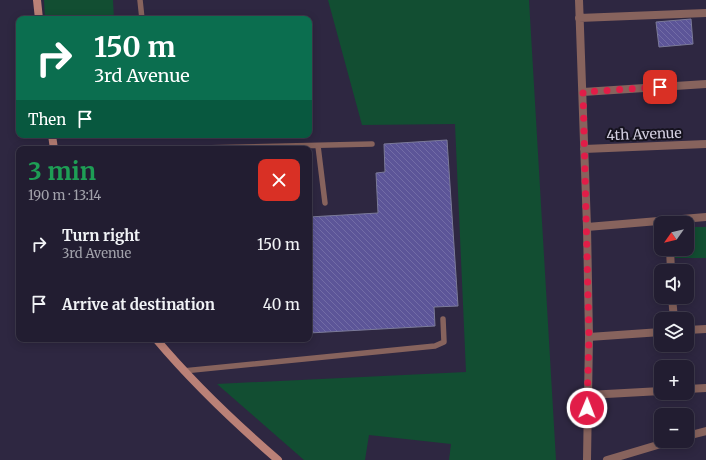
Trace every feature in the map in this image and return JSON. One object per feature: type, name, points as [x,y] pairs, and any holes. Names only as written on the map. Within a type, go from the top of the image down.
[{"type":"street","points":[[37,0],[39,16]]},
{"type":"street","points":[[579,0],[583,92],[589,337],[587,460]]},
{"type":"street","points":[[579,18],[706,13]]},
{"type":"street","points":[[583,92],[706,84]]},
{"type":"street","name":"4th Avenue","points":[[584,149],[706,144]]},
{"type":"street","points":[[694,219],[706,218]]},
{"type":"street","points":[[587,227],[654,223]]},
{"type":"street","points":[[694,330],[706,329]]},
{"type":"street","points":[[589,337],[654,332]]},
{"type":"street","points":[[158,342],[182,371],[224,413],[278,460]]},
{"type":"street","points":[[694,389],[706,388]]},
{"type":"street","points":[[588,394],[654,391]]},
{"type":"street","points":[[694,434],[706,430]]},
{"type":"street","points":[[607,460],[654,446]]},
{"type":"lane","points":[[140,0],[142,16]]},
{"type":"lane","points":[[312,146],[372,144]]},
{"type":"lane","points":[[318,146],[325,203]]},
{"type":"lane","points":[[182,371],[435,346],[444,342],[444,319]]},
{"type":"green space","points":[[44,0],[113,0],[114,16],[45,16]]},
{"type":"green space","points":[[328,0],[529,0],[556,460],[449,460],[451,444],[369,435],[365,460],[304,460],[217,384],[466,372],[455,124],[362,125]]},
{"type":"green space","points":[[694,227],[706,227],[706,258],[675,258],[675,256],[694,256]]},
{"type":"building","points":[[691,19],[693,44],[659,47],[656,22]]},
{"type":"building","points":[[447,140],[458,306],[434,307],[435,326],[312,333],[312,217],[378,213],[376,173],[385,172],[384,144]]},
{"type":"route","points":[[587,408],[589,337],[583,92],[660,87]]}]
